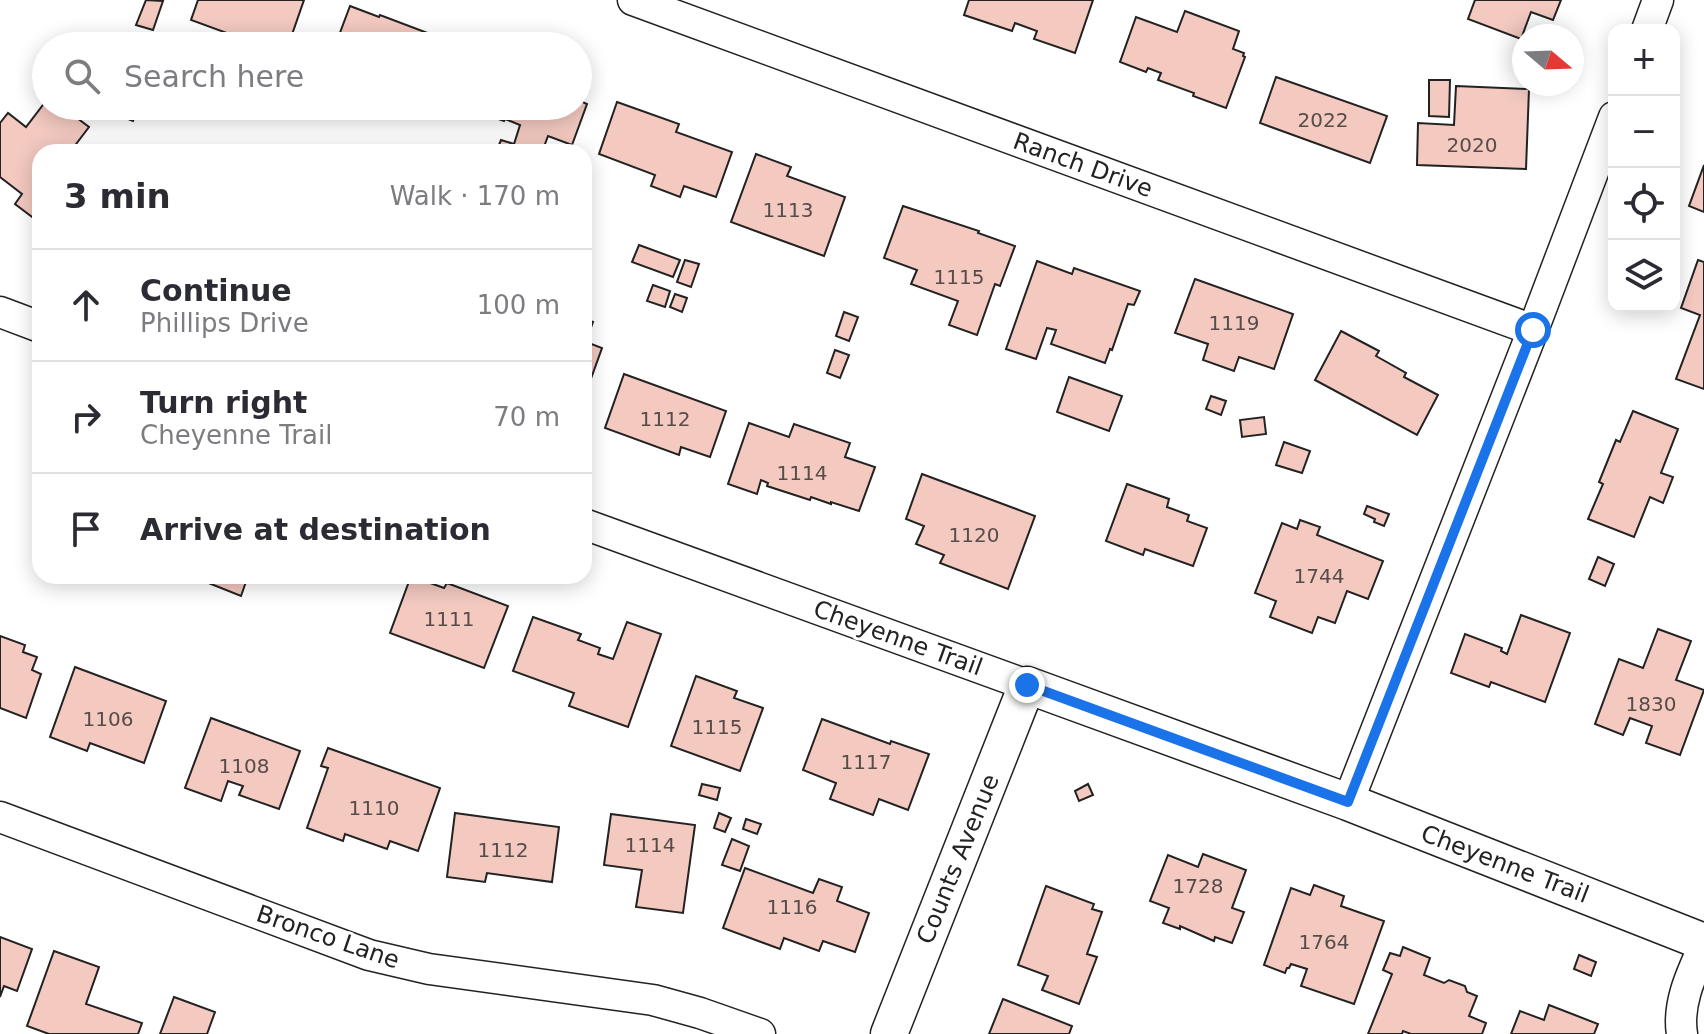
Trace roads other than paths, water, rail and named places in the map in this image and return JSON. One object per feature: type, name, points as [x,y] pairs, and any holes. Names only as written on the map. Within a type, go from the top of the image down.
[{"type":"street","name":"Ranch Drive","points":[[633,0],[1533,330]]},
{"type":"street","points":[[1649,24],[1658,0]]},
{"type":"street","points":[[1348,802],[1608,133]]},
{"type":"street","points":[[0,312],[32,324]]},
{"type":"street","name":"Cheyenne Trail","points":[[592,527],[1348,802],[1704,944]]},
{"type":"street","name":"Counts Avenue","points":[[889,1034],[1027,685]]},
{"type":"street","name":"Bronco Lane","points":[[0,817],[369,955],[429,969],[653,1000],[760,1034]]},
{"type":"street","points":[[1682,1034],[1680,1024],[1689,980],[1704,944]]}]
